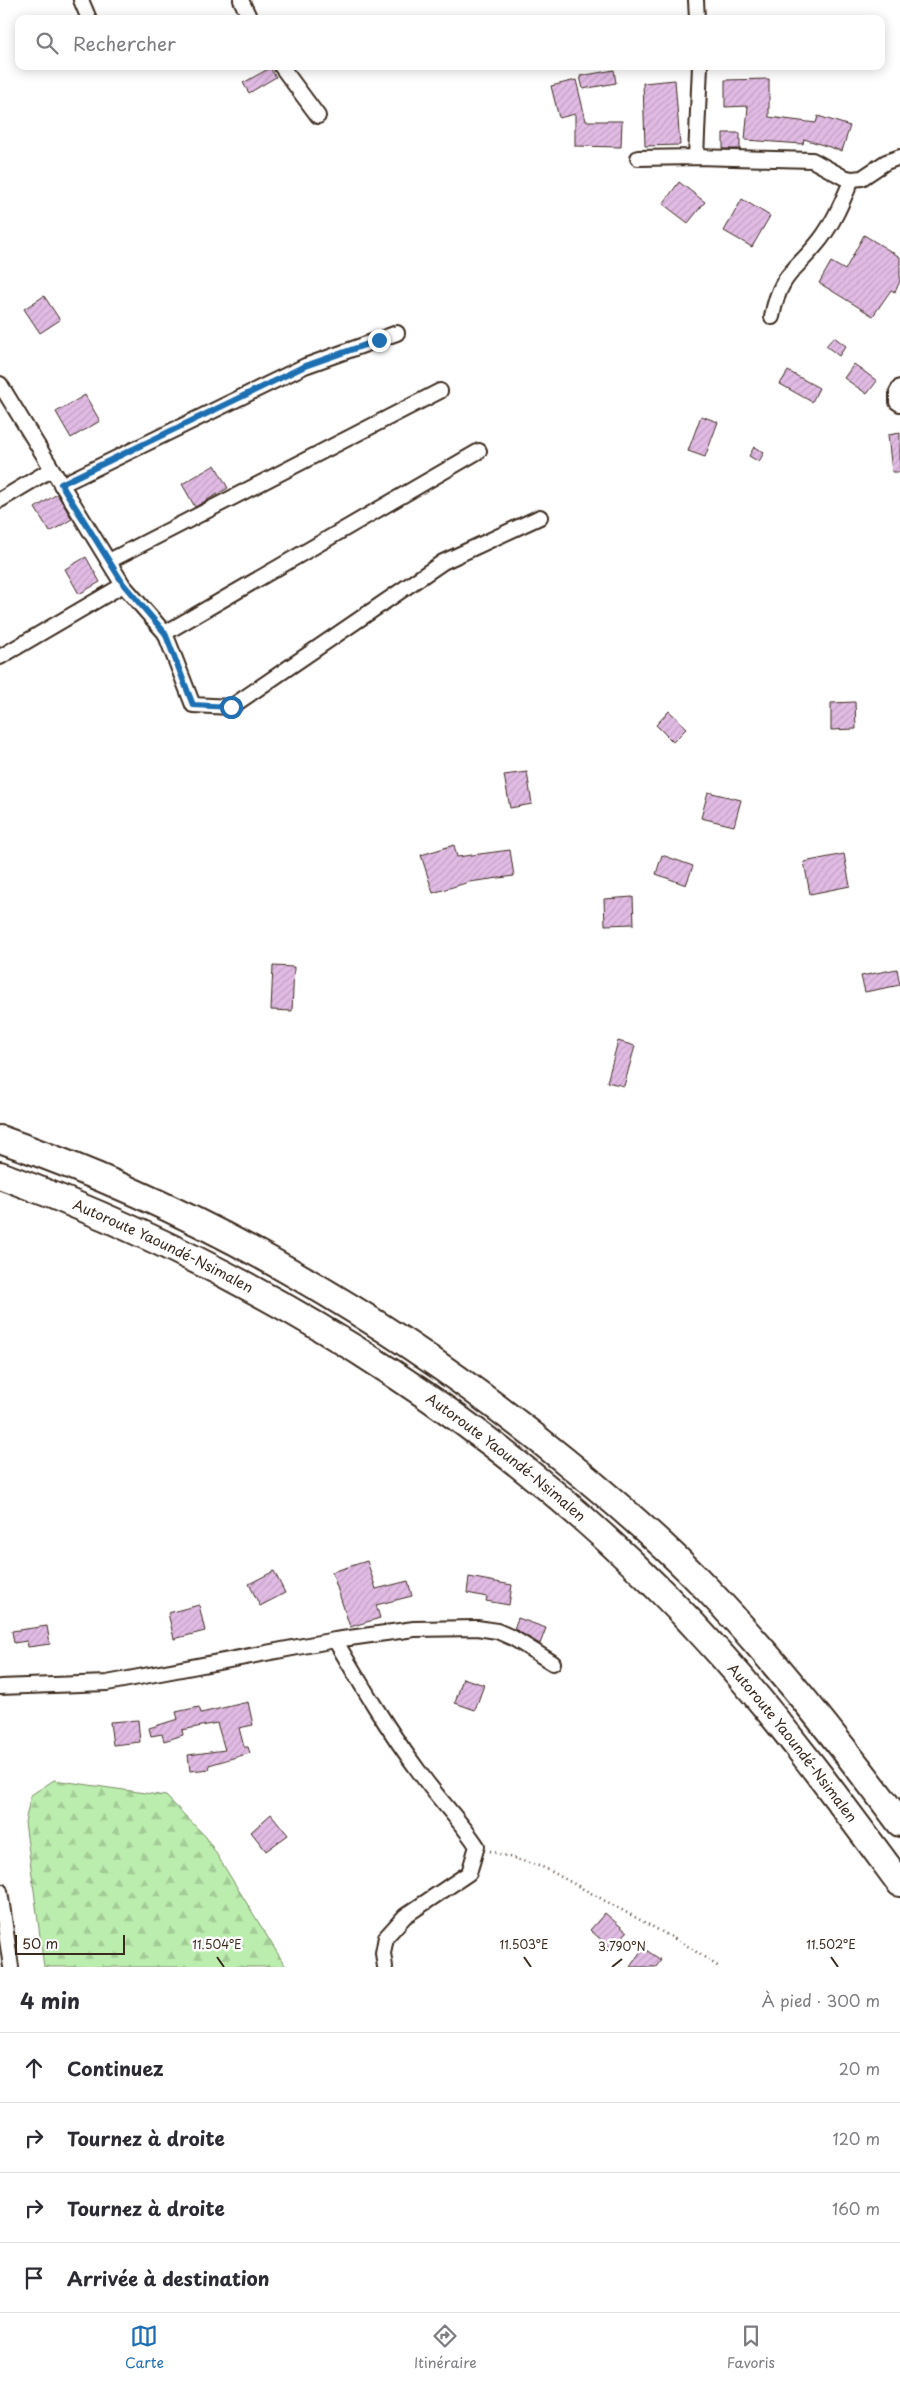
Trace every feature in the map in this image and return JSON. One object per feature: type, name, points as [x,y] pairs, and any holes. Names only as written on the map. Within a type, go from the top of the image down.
[{"type":"highway","points":[[0,1140],[121,1188],[199,1224],[372,1320],[463,1382],[617,1503],[705,1587],[780,1669],[846,1750],[900,1823]]},
{"type":"highway","name":"Autoroute Yaoundé-Nsimalen","points":[[0,1175],[60,1197],[175,1248],[284,1306],[380,1364],[467,1426],[557,1495],[640,1571],[723,1657],[791,1740],[900,1883]]},
{"type":"street","points":[[80,0],[87,15]]},
{"type":"street","points":[[241,0],[248,15]]},
{"type":"street","points":[[696,0],[697,15]]},
{"type":"street","points":[[283,70],[318,116]]},
{"type":"street","points":[[696,156],[700,70]]},
{"type":"street","points":[[638,158],[696,156],[812,160],[844,177],[852,179],[862,178],[886,162],[900,157]]},
{"type":"street","points":[[772,317],[776,296],[783,281],[820,239],[852,179]]},
{"type":"street","points":[[61,484],[305,366],[397,333]]},
{"type":"street","points":[[0,384],[124,585],[165,633],[193,705],[231,707],[443,562],[540,517]]},
{"type":"street","points":[[900,387],[897,392],[897,402],[900,404]]},
{"type":"street","points":[[109,562],[440,391]]},
{"type":"street","points":[[165,633],[479,452]]},
{"type":"street","points":[[0,500],[52,469]]},
{"type":"street","points":[[0,657],[124,585]]},
{"type":"street","points":[[0,1687],[107,1683],[335,1640],[414,1629],[477,1628],[497,1631],[514,1638],[553,1663]]},
{"type":"street","points":[[335,1640],[383,1723],[477,1846],[469,1873],[405,1916],[386,1937],[383,1953],[385,1967]]},
{"type":"street","points":[[0,1891],[11,1967]]},
{"type":"path","points":[[477,1846],[545,1868],[686,1944],[719,1967]]},
{"type":"green space","points":[[54,1780],[166,1796],[206,1837],[286,1967],[44,1967],[25,1822],[31,1795]]},
{"type":"building","points":[[266,70],[271,70],[276,77],[249,93],[243,83]]},
{"type":"building","points":[[614,70],[616,83],[583,89],[580,76]]},
{"type":"building","points":[[769,79],[769,117],[816,123],[818,116],[850,126],[842,151],[804,139],[803,144],[745,140],[748,106],[725,107],[725,80]]},
{"type":"building","points":[[576,80],[586,121],[622,121],[621,147],[575,146],[575,114],[559,118],[551,86]]},
{"type":"building","points":[[675,80],[680,145],[645,146],[643,83]]},
{"type":"building","points":[[723,133],[740,133],[740,149],[723,149]]},
{"type":"building","points":[[679,182],[705,202],[688,223],[663,204]]},
{"type":"building","points":[[742,199],[770,216],[752,247],[724,231]]},
{"type":"building","points":[[864,235],[900,257],[900,281],[895,292],[891,290],[873,316],[819,283],[831,262],[845,270]]},
{"type":"building","points":[[44,296],[60,320],[40,333],[24,309]]},
{"type":"building","points":[[834,337],[846,346],[839,356],[826,346]]},
{"type":"building","points":[[854,364],[877,381],[867,394],[844,378]]},
{"type":"building","points":[[788,371],[819,388],[812,402],[780,384]]},
{"type":"building","points":[[85,395],[100,421],[71,438],[56,412]]},
{"type":"building","points":[[701,416],[718,422],[705,457],[688,451]]},
{"type":"building","points":[[900,433],[900,472],[892,472],[888,435]]},
{"type":"building","points":[[754,447],[764,452],[759,462],[749,456]]},
{"type":"building","points":[[215,465],[228,488],[195,507],[182,484]]},
{"type":"building","points":[[57,494],[72,519],[50,532],[35,508]]},
{"type":"building","points":[[86,557],[100,582],[79,594],[65,569]]},
{"type":"building","points":[[855,702],[856,729],[831,730],[831,703]]},
{"type":"building","points":[[669,711],[687,728],[673,742],[656,725]]},
{"type":"building","points":[[527,772],[532,804],[510,808],[504,775]]},
{"type":"building","points":[[708,792],[741,800],[734,826],[701,818]]},
{"type":"building","points":[[454,845],[457,857],[510,850],[514,876],[469,882],[433,893],[421,855]]},
{"type":"building","points":[[844,854],[850,886],[810,894],[804,862]]},
{"type":"building","points":[[662,855],[693,866],[686,885],[656,874]]},
{"type":"building","points":[[633,897],[634,924],[605,925],[604,899]]},
{"type":"building","points":[[273,966],[294,967],[292,1011],[271,1010]]},
{"type":"building","points":[[897,969],[900,985],[865,992],[861,976]]},
{"type":"building","points":[[618,1041],[635,1046],[624,1086],[607,1082]]},
{"type":"building","points":[[367,1561],[376,1589],[408,1581],[412,1596],[376,1605],[380,1618],[350,1627],[332,1572]]},
{"type":"building","points":[[274,1571],[285,1593],[260,1606],[249,1584]]},
{"type":"building","points":[[469,1577],[512,1585],[509,1605],[486,1601],[487,1597],[467,1593]]},
{"type":"building","points":[[199,1605],[205,1631],[174,1639],[168,1613]]},
{"type":"building","points":[[518,1618],[546,1628],[540,1644],[514,1629]]},
{"type":"building","points":[[47,1626],[50,1644],[28,1647],[27,1641],[14,1643],[12,1631]]},
{"type":"building","points":[[463,1678],[484,1685],[475,1710],[455,1703]]},
{"type":"building","points":[[248,1702],[253,1725],[239,1728],[244,1747],[248,1747],[250,1753],[209,1765],[210,1769],[190,1771],[188,1755],[225,1750],[217,1723],[182,1730],[183,1735],[164,1741],[162,1734],[151,1736],[149,1728],[178,1719],[176,1712],[199,1707],[201,1713]]},
{"type":"building","points":[[138,1720],[140,1742],[113,1745],[110,1722]]},
{"type":"building","points":[[271,1814],[288,1835],[266,1851],[251,1832]]},
{"type":"building","points":[[605,1913],[627,1932],[612,1949],[590,1930]]},
{"type":"building","points":[[643,1948],[661,1960],[656,1967],[630,1967]]},
{"type":"route","points":[[231,707],[193,705],[165,633],[124,585],[61,484],[305,366],[379,340]]}]
